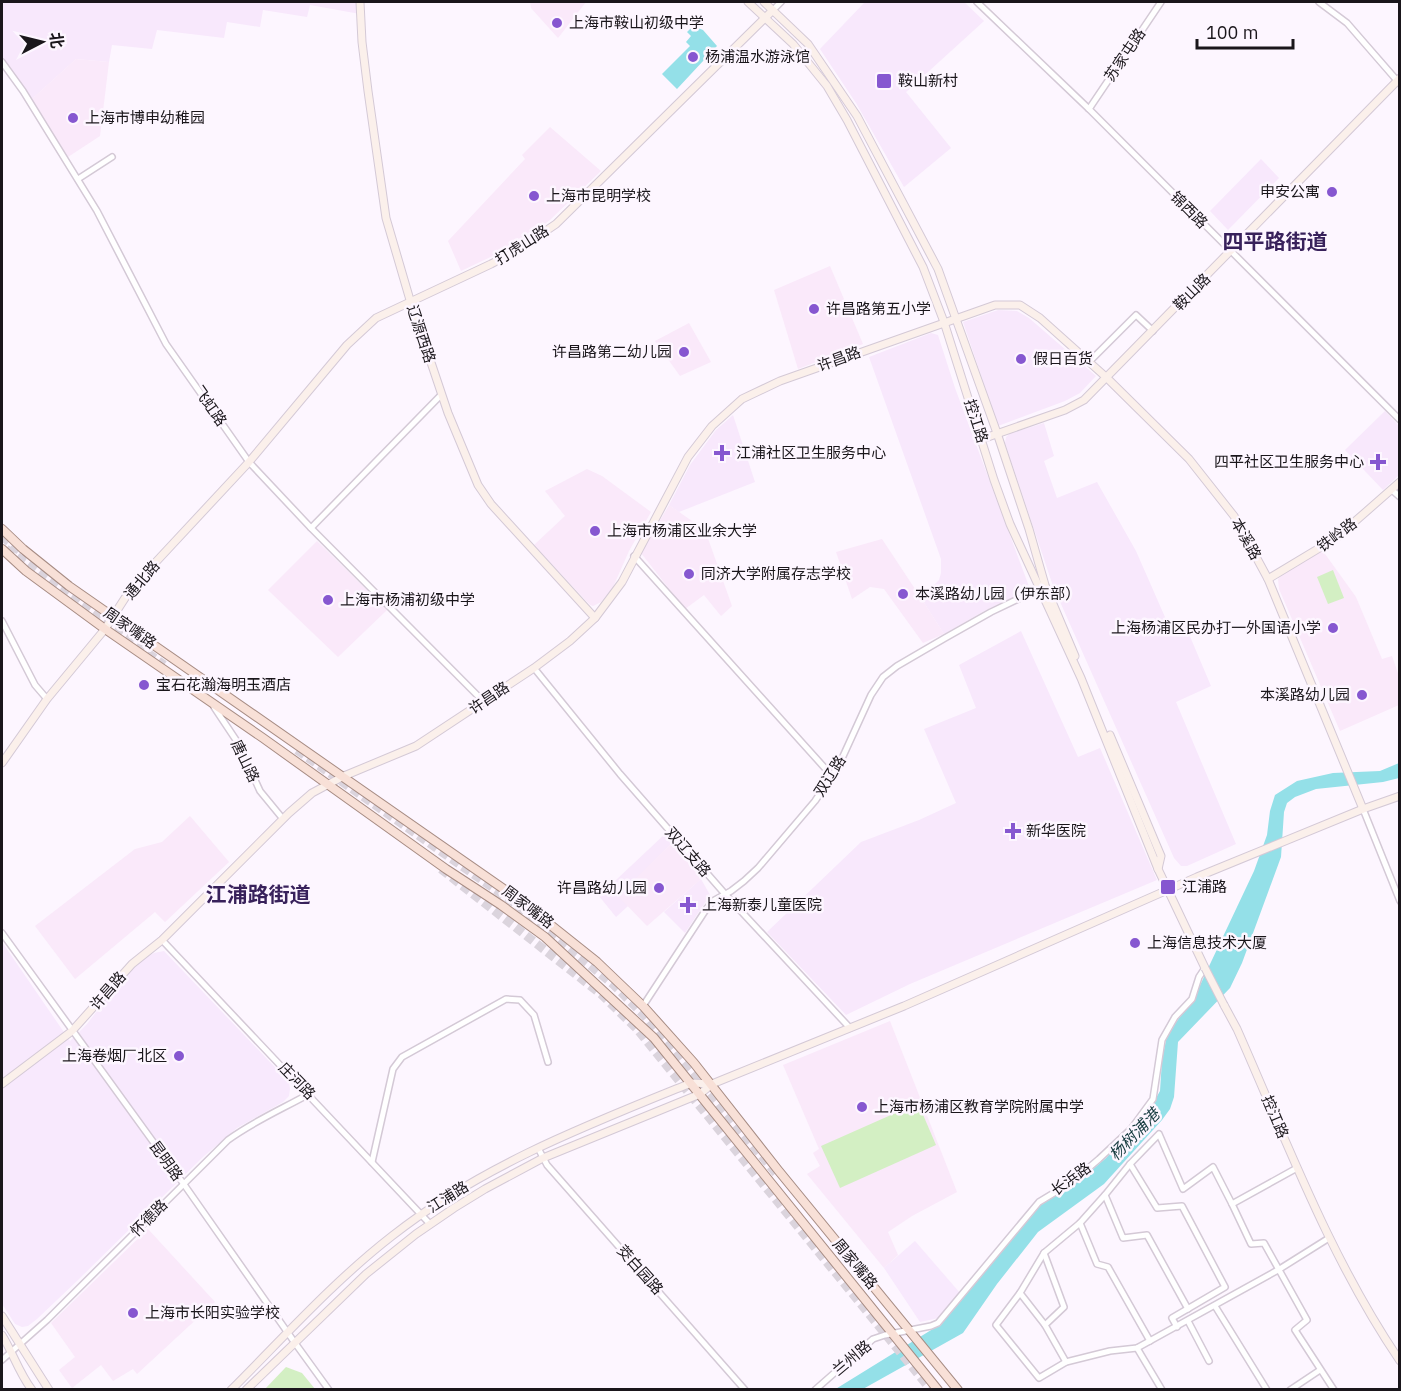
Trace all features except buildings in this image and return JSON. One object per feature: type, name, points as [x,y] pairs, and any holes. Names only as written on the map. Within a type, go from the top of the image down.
[{"type":"main road","name":"周家嘴路","points":[[2,529],[44,567],[113,617],[344,776],[551,924],[643,1006],[712,1084],[778,1170],[958,1389]]},
{"type":"main road","name":"周家嘴路","points":[[2,549],[35,578],[105,629],[545,938],[654,1038],[938,1389]]},
{"type":"street","name":"辽源西路","points":[[360,2],[363,52],[386,218],[441,395],[478,485],[491,504],[595,618]]},
{"type":"street","name":"控江路","points":[[748,2],[799,50],[827,87],[848,120],[923,267],[944,322],[994,480],[1011,524],[1042,587],[1081,678],[1158,869],[1237,1029],[1329,1238],[1386,1341],[1400,1361]]},
{"type":"street","name":"控江路","points":[[764,2],[808,44],[832,77],[857,116],[938,269],[1029,529],[1042,587]]},
{"type":"street","name":"打虎山路","points":[[249,462],[347,345],[376,318],[516,251],[556,224],[782,2]]},
{"type":"street","name":"锦西路","points":[[978,2],[1364,381],[1400,420]]},
{"type":"street","name":"苏家屯路","points":[[1089,109],[1161,2]]},
{"type":"street","points":[[1319,2],[1347,23],[1399,81]]},
{"type":"street","name":"飞虹路","points":[[2,62],[23,91],[109,231],[166,344],[249,462],[311,528],[484,702]]},
{"type":"street","name":"鞍山路","points":[[982,439],[1065,410],[1084,400],[1399,81]]},
{"type":"street","points":[[78,179],[112,157]]},
{"type":"street","points":[[899,195],[907,191]]},
{"type":"street","name":"本溪路","points":[[956,317],[995,305],[1020,305],[1040,318],[1107,378],[1189,459],[1234,516],[1268,579],[1400,902]]},
{"type":"street","points":[[1089,362],[1136,315],[1153,331]]},
{"type":"street","name":"许昌路","points":[[2,1084],[72,1031],[132,964],[162,940],[312,793],[326,784],[416,746],[534,668],[570,641],[595,618],[622,582],[688,457],[712,426],[742,399],[780,381],[956,317]]},
{"type":"street","points":[[311,528],[441,395]]},
{"type":"street","name":"通北路","points":[[2,763],[47,699],[105,629],[125,598],[249,462]]},
{"type":"street","name":"铁岭路","points":[[1268,579],[1336,538],[1400,482]]},
{"type":"street","points":[[1392,490],[1400,498]]},
{"type":"street","points":[[634,556],[832,776]]},
{"type":"street","name":"双辽路","points":[[643,1006],[707,908],[713,901],[726,894],[758,868],[815,801],[832,776],[871,695],[883,677],[954,632],[1042,587]]},
{"type":"street","points":[[2,621],[34,685],[47,699]]},
{"type":"street","name":"双辽支路","points":[[534,668],[620,774],[726,894],[850,1028]]},
{"type":"street","name":"唐山路","points":[[209,700],[237,743],[260,791],[283,819]]},
{"type":"street","name":"江浦路","points":[[246,1389],[366,1274],[430,1224],[485,1189],[543,1158],[700,1094],[712,1084],[925,997],[1168,890],[1363,809],[1400,796]]},
{"type":"street","name":"昆明路","points":[[2,933],[329,1389]]},
{"type":"street","name":"庄河路","points":[[162,940],[430,1224]]},
{"type":"street","name":"长浜路","points":[[892,1333],[911,1331],[938,1323],[1039,1202],[1072,1182],[1131,1129],[1154,1099],[1159,1055],[1165,1033],[1175,1017],[1192,999],[1199,977],[1205,968]]},
{"type":"street","points":[[372,1162],[393,1069],[402,1057],[481,1012],[506,999],[520,1000],[534,1015],[548,1062]]},
{"type":"street","name":"江浦路","points":[[231,1389],[346,1275],[421,1214],[484,1175],[538,1148],[691,1083],[712,1084]]},
{"type":"street","name":"怀德路","points":[[2,1360],[19,1342],[47,1320],[228,1140],[244,1128],[309,1094]]},
{"type":"street","points":[[1329,1238],[1278,1270],[1137,1348],[1066,1362],[1039,1378],[996,1324],[1020,1293],[1044,1253],[1080,1222],[1159,1134],[1183,1190],[1213,1167],[1251,1244],[1264,1243],[1278,1270],[1307,1320],[1295,1330],[1334,1389]]},
{"type":"street","name":"茭白园路","points":[[538,1148],[547,1166],[745,1389]]},
{"type":"street","points":[[1130,1164],[1157,1208],[1182,1206],[1225,1287],[1172,1318],[1178,1327]]},
{"type":"street","points":[[1232,1204],[1297,1168]]},
{"type":"street","points":[[1105,1195],[1123,1238],[1147,1235],[1188,1309]]},
{"type":"street","points":[[1080,1222],[1097,1264],[1107,1267],[1149,1341]]},
{"type":"street","points":[[1044,1253],[1064,1307],[1045,1325]]},
{"type":"street","points":[[1020,1293],[1045,1325],[1066,1362]]},
{"type":"street","points":[[1215,1306],[1267,1389]]},
{"type":"street","points":[[2,1316],[35,1371],[49,1389]]},
{"type":"street","points":[[1188,1321],[1209,1361]]},
{"type":"street","name":"兰州路","points":[[815,1389],[873,1339],[892,1333]]},
{"type":"street","points":[[2,1335],[32,1389]]},
{"type":"street","points":[[1137,1348],[1162,1389]]},
{"type":"street","points":[[1290,1389],[1320,1370]]},
{"type":"shaded area","points":[[2,2],[359,2],[360,14],[310,5],[307,17],[263,10],[260,27],[227,22],[224,38],[157,30],[152,49],[112,45],[109,62],[76,59],[32,99],[2,58]]},
{"type":"shaded area","name":"上海市鞍山初级中学","points":[[530,2],[586,2],[558,38],[531,8]]},
{"type":"shaded area","points":[[865,2],[964,2],[984,21],[906,92],[951,148],[904,187],[856,103],[820,49]]},
{"type":"shaded area","name":"上海市博申幼稚园","points":[[76,59],[109,62],[100,136],[68,157],[32,99]]},
{"type":"shaded area","name":"上海市昆明学校","points":[[550,127],[601,171],[550,220],[518,244],[461,271],[448,241],[525,159],[522,155]]},
{"type":"shaded area","points":[[1261,159],[1279,178],[1228,230],[1210,211]]},
{"type":"shaded area","name":"许昌路第五小学","points":[[830,266],[863,344],[798,369],[774,290]]},
{"type":"shaded area","points":[[998,310],[1017,311],[1029,318],[1096,376],[1080,393],[1065,401],[998,426],[963,322]]},
{"type":"shaded area","name":"许昌路第二幼儿园","points":[[689,323],[711,362],[680,376],[655,341]]},
{"type":"shaded area","points":[[931,333],[938,335],[955,388],[1030,589],[944,634],[921,598],[939,580],[941,559],[869,357]]},
{"type":"shaded area","name":"四平社区卫生服务中心","points":[[1385,411],[1399,426],[1400,474],[1383,490],[1345,450]]},
{"type":"shaded area","name":"江浦社区卫生服务中心","points":[[733,415],[755,482],[679,512],[669,505],[690,465],[716,430]]},
{"type":"shaded area","points":[[1044,423],[1054,456],[1044,461],[1057,498],[1097,482],[1136,551],[1172,633],[1186,627],[1211,686],[1176,702],[1236,844],[1187,866],[1181,866],[1174,858],[1053,586],[1005,443],[1009,434]]},
{"type":"shaded area","name":"上海市杨浦区业余大学","points":[[587,469],[602,476],[651,512],[629,551],[613,587],[601,602],[593,606],[534,545],[565,516],[545,491]]},
{"type":"shaded area","name":"同济大学附属存志学校","points":[[669,505],[705,530],[732,606],[721,616],[704,595],[685,609],[641,553]]},
{"type":"shaded area","name":"本溪路幼儿园（伊东部）","points":[[882,539],[944,634],[923,643],[884,589],[870,587],[852,599],[836,552]]},
{"type":"shaded area","name":"上海市杨浦初级中学","points":[[317,541],[387,610],[338,657],[268,590]]},
{"type":"shaded area","name":"‌上海杨浦区民办打一外国语小学","points":[[1320,547],[1356,597],[1382,659],[1392,656],[1399,676],[1399,705],[1340,731],[1279,589],[1278,579],[1282,574]]},
{"type":"shaded area","name":"新华医院","points":[[1021,631],[1078,757],[1100,748],[1157,880],[910,984],[846,1015],[767,932],[861,842],[956,803],[924,729],[976,708],[959,665]]},
{"type":"shaded area","points":[[190,816],[229,862],[165,922],[155,912],[75,979],[35,926],[135,849],[162,842]]},
{"type":"shaded area","points":[[665,834],[673,842],[619,896],[628,906],[616,917],[599,896]]},
{"type":"shaded area","name":"许昌路幼儿园","points":[[673,842],[701,879],[647,926],[618,896]]},
{"type":"shaded area","name":"上海新泰儿童医院","points":[[701,879],[710,895],[685,933],[664,912]]},
{"type":"shaded area","points":[[2,942],[70,1041],[139,961],[154,953],[164,951],[289,1082],[290,1089],[289,1096],[283,1102],[237,1128],[203,1157],[37,1319],[28,1326],[22,1327],[15,1324],[2,1304]]},
{"type":"shaded area","name":"上海市杨浦区教育学院附属中学","points":[[890,1021],[957,1192],[912,1216],[888,1232],[898,1255],[884,1268],[807,1174],[820,1166],[813,1153],[819,1149],[783,1065]]},
{"type":"shaded area","name":"上海市长阳实验学校","points":[[148,1229],[215,1302],[137,1374],[133,1369],[113,1381],[101,1365],[72,1388],[59,1370],[75,1357],[51,1323]]},
{"type":"shaded area","points":[[915,1241],[960,1293],[939,1318],[920,1322],[884,1268]]},
{"type":"green space","points":[[1333,570],[1344,598],[1328,604],[1317,577]]},
{"type":"green space","points":[[918,1103],[936,1145],[840,1188],[821,1146]]},
{"type":"green space","points":[[286,1367],[302,1373],[315,1389],[265,1389]]},
{"type":"water","name":"杨浦温水游泳馆","points":[[693,26],[703,30],[717,46],[677,89],[662,74],[690,46],[686,42],[691,36],[687,32]]},
{"type":"water","name":"杨树浦港","points":[[1399,763],[1399,778],[1383,782],[1316,789],[1295,797],[1287,803],[1284,812],[1281,857],[1242,963],[1230,988],[1178,1042],[1174,1097],[1170,1109],[1162,1120],[1104,1184],[1038,1232],[997,1284],[963,1333],[863,1389],[834,1390],[936,1327],[960,1302],[1021,1225],[1041,1205],[1085,1176],[1106,1158],[1147,1114],[1160,1091],[1166,1040],[1194,998],[1254,871],[1267,835],[1275,795],[1297,781],[1333,773],[1380,771]]},
{"type":"tunnel","points":[[2,536],[27,557]]},
{"type":"tunnel","points":[[6,549],[164,665]]},
{"type":"tunnel","points":[[297,750],[516,904],[614,985],[645,1016],[776,1173]]},
{"type":"tunnel","points":[[441,869],[601,994],[637,1029],[931,1390]]},
{"type":"place","name":"上海市鞍山初级中学","points":[[557,23]]},
{"type":"place","name":"杨浦温水游泳馆","points":[[693,57]]},
{"type":"place","name":"鞍山新村","points":[[884,81]]},
{"type":"place","name":"上海市博申幼稚园","points":[[73,118]]},
{"type":"place","name":"申安公寓","points":[[1332,192]]},
{"type":"place","name":"上海市昆明学校","points":[[534,196]]},
{"type":"place","name":"许昌路第五小学","points":[[814,309]]},
{"type":"place","name":"许昌路第二幼儿园","points":[[684,352]]},
{"type":"place","name":"假日百货","points":[[1021,359]]},
{"type":"place","name":"江浦社区卫生服务中心","points":[[722,453]]},
{"type":"place","name":"四平社区卫生服务中心","points":[[1378,462]]},
{"type":"place","name":"上海市杨浦区业余大学","points":[[595,531]]},
{"type":"place","name":"同济大学附属存志学校","points":[[689,574]]},
{"type":"place","name":"本溪路幼儿园（伊东部）","points":[[903,594]]},
{"type":"place","name":"上海市杨浦初级中学","points":[[328,600]]},
{"type":"place","name":"‌上海杨浦区民办打一外国语小学","points":[[1333,628]]},
{"type":"place","name":"宝石花瀚海明玉酒店","points":[[144,685]]},
{"type":"place","name":"本溪路幼儿园","points":[[1362,695]]},
{"type":"place","name":"新华医院","points":[[1013,831]]},
{"type":"place","name":"江浦路","points":[[1168,887]]},
{"type":"place","name":"许昌路幼儿园","points":[[659,888]]},
{"type":"place","name":"上海新泰儿童医院","points":[[688,905]]},
{"type":"place","name":"上海信息技术大厦","points":[[1135,943]]},
{"type":"place","name":"上海卷烟厂北区","points":[[179,1056]]},
{"type":"place","name":"上海市杨浦区教育学院附属中学","points":[[862,1107]]},
{"type":"place","name":"上海市长阳实验学校","points":[[133,1313]]},
{"type":"district","name":"四平路街道","points":[[1275,242]]},
{"type":"district","name":"江浦路街道","points":[[258,895]]}]
